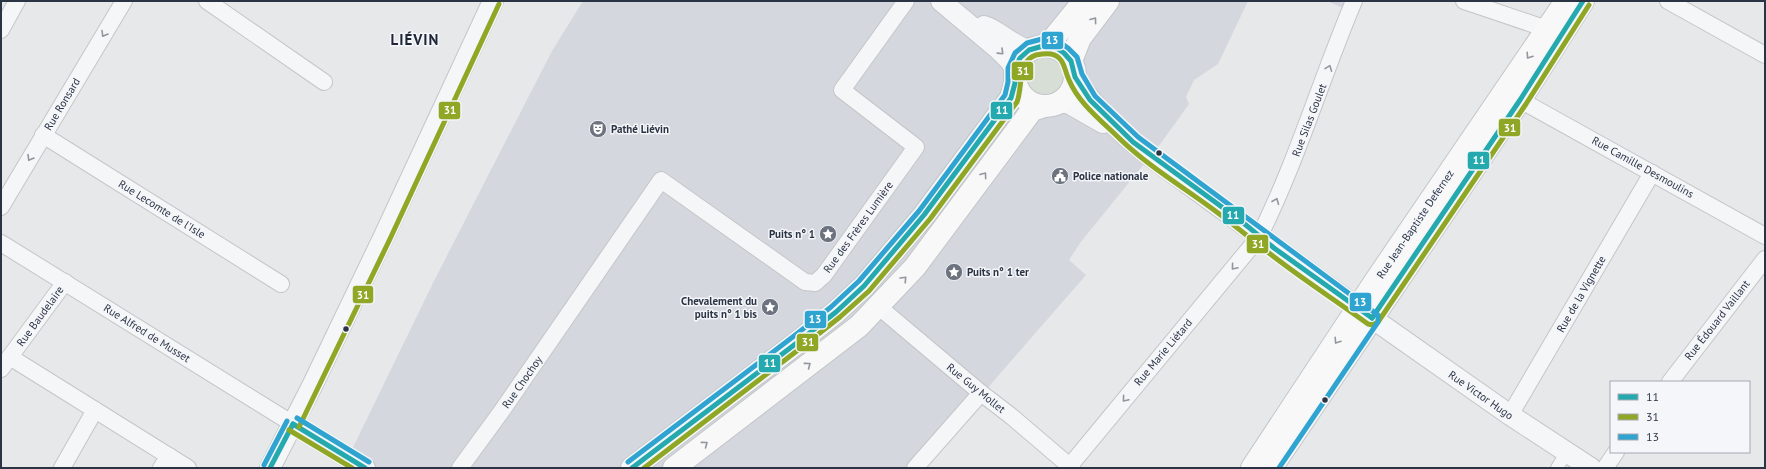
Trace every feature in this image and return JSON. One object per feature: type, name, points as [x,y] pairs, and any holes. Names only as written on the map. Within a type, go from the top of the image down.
[{"type":"main road","points":[[674,468],[859,326],[879,307],[920,260],[1032,110],[1051,105],[1070,92],[1073,69],[1072,32],[1084,1]]},
{"type":"main road","points":[[632,468],[817,327],[864,286],[928,209],[1011,98],[1020,58],[1054,39],[1072,32],[1108,1]]},
{"type":"main road","name":"Rue Jean-Baptiste Defernez","points":[[1252,468],[1520,100],[1555,31],[1566,1]]},
{"type":"main road","name":"Rue Jean-Baptiste Defernez","points":[[1271,468],[1365,313],[1555,31],[1583,1]]},
{"type":"main road","points":[[1036,48],[1054,47],[1064,53],[1073,69]]},
{"type":"main road","points":[[1015,76],[1019,92],[1025,99],[1034,104],[1051,105]]},
{"type":"street","points":[[1,30],[17,1]]},
{"type":"street","name":"Rue Ronsard","points":[[1,206],[124,1]]},
{"type":"street","points":[[206,1],[324,82]]},
{"type":"street","points":[[270,468],[293,424],[383,238],[493,1]]},
{"type":"street","name":"Rue des Frères Lumière","points":[[582,296],[660,180],[805,282],[815,282],[824,275],[916,147],[842,90],[906,1]]},
{"type":"street","points":[[941,1],[964,18],[1010,61],[1015,76]]},
{"type":"street","name":"Rue Silas Goulet","points":[[1259,237],[1308,122],[1354,1]]},
{"type":"street","points":[[1464,1],[1555,31]]},
{"type":"street","points":[[1668,1],[1765,55]]},
{"type":"street","points":[[964,18],[994,29],[1021,48],[1036,48]]},
{"type":"street","points":[[1073,69],[1090,100],[1133,142]]},
{"type":"street","name":"Rue Camille Desmoulins","points":[[1520,100],[1765,236]]},
{"type":"street","points":[[1051,105],[1068,103],[1082,110],[1133,142]]},
{"type":"street","name":"Rue Lecomte de l'Isle","points":[[43,135],[281,284]]},
{"type":"street","name":"Rue Victor Hugo","points":[[1133,142],[1241,221],[1259,237],[1510,415],[1561,460],[1591,468]]},
{"type":"street","name":"Rue de la Vignette","points":[[1510,415],[1652,173]]},
{"type":"street","name":"Rue Marie Liétard","points":[[1070,467],[1259,237]]},
{"type":"street","name":"Rue Alfred de Musset","points":[[1,243],[293,424]]},
{"type":"street","name":"Rue Édouard Vaillant","points":[[1671,381],[1765,259]]},
{"type":"street","name":"Rue Baudelaire","points":[[6,363],[65,282]]},
{"type":"street","name":"Rue Chochoy","points":[[460,468],[582,296]]},
{"type":"street","name":"Rue Guy Mollet","points":[[879,307],[1070,467]]},
{"type":"street","points":[[6,363],[95,410],[165,462],[188,468]]},
{"type":"street","points":[[915,468],[981,393]]},
{"type":"street","points":[[62,468],[95,410]]},
{"type":"street","points":[[293,424],[364,468]]},
{"type":"street","points":[[1605,468],[1615,453]]},
{"type":"shaded area","points":[[583,1],[1248,1],[1218,64],[1194,80],[1186,97],[1189,104],[1161,143],[1080,243],[1069,260],[1086,275],[991,384],[926,468],[343,468],[434,281],[552,51]]},
{"type":"shaded area","points":[[1327,1],[1354,1],[1350,11]]},
{"type":"shaded area","points":[[1040,54],[1048,54],[1056,57],[1062,63],[1065,75],[1062,87],[1056,93],[1048,96],[1040,96],[1032,93],[1026,87],[1023,79],[1023,71],[1026,63],[1032,57]]},
{"type":"transit line","name":"11","points":[[1372,318],[1520,100],[1583,1]]},
{"type":"transit line","name":"31","points":[[299,427],[389,241],[499,4]]},
{"type":"transit line","name":"31","points":[[644,468],[802,347],[840,317],[869,291],[930,219],[1017,102],[1023,69],[1030,58],[1036,55],[1049,54],[1059,58],[1062,61],[1073,89],[1079,97],[1099,119],[1142,158],[1214,210],[1293,271],[1368,324],[1373,325],[1378,322],[1526,104],[1589,5]]},
{"type":"transit line","name":"13","points":[[628,462],[794,336],[831,307],[859,281],[919,211],[1005,95],[1008,82],[1008,68],[1015,53],[1027,43],[1042,39],[1058,41],[1077,57],[1082,74],[1095,96],[1138,137],[1378,315],[1378,322],[1279,468]]},
{"type":"transit line","name":"11","points":[[632,468],[798,342],[836,312],[864,286],[924,215],[1011,98],[1015,83],[1015,69],[1020,58],[1029,50],[1043,46],[1055,47],[1064,53],[1071,61],[1075,77],[1090,100],[1133,142],[1241,221],[1274,248],[1372,318]]},
{"type":"transit line","name":"13","points":[[297,418],[369,462]]},
{"type":"transit line","name":"13","points":[[264,465],[287,421]]},
{"type":"transit line","name":"11","points":[[293,424],[365,468]]},
{"type":"transit line","name":"11","points":[[270,468],[293,424]]},
{"type":"transit line","name":"31","points":[[289,430],[352,468]]},
{"type":"place","name":"Pathé Liévin","points":[[598,129]]},
{"type":"place","name":"Police nationale","points":[[1060,176]]},
{"type":"place","name":"Puits n° 1","points":[[828,234]]},
{"type":"place","name":"Puits n° 1 ter","points":[[954,272]]},
{"type":"place","name":"Chevalement du puits n° 1 bis","points":[[770,307]]},
{"type":"district","name":"LIÉVIN","points":[[415,39]]}]
